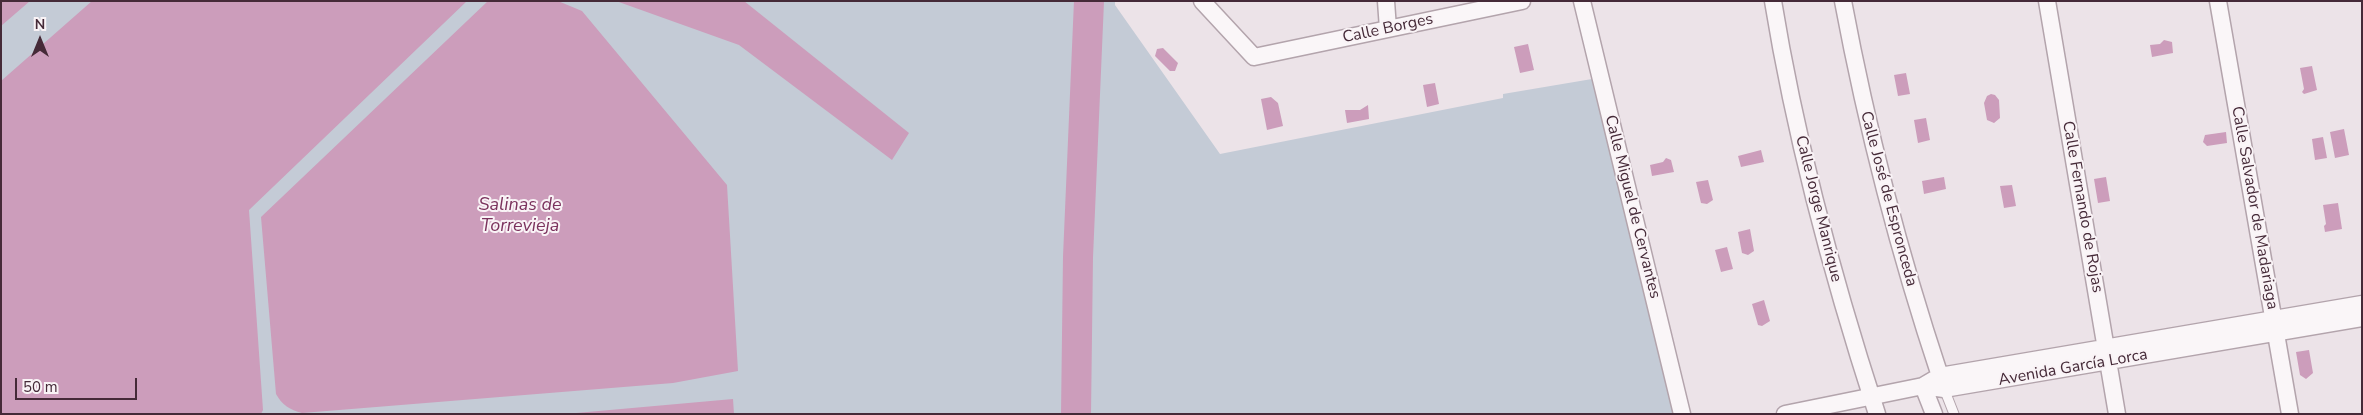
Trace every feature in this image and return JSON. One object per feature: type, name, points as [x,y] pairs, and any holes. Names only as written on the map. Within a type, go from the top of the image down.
[{"type":"street","name":"Calle Borges","points":[[1202,1],[1254,57],[1522,1]]},
{"type":"street","points":[[1386,1],[1388,29]]},
{"type":"street","name":"Calle Miguel de Cervantes","points":[[1582,1],[1682,414]]},
{"type":"street","name":"Calle Jorge Manrique","points":[[1773,1],[1787,81],[1809,178],[1838,288],[1878,414]]},
{"type":"street","name":"Calle José de Espronceda","points":[[1843,1],[1858,84],[1884,188],[1911,288],[1942,383]]},
{"type":"street","name":"Calle Fernando de Rojas","points":[[2047,1],[2117,414]]},
{"type":"street","name":"Calle Salvador de Madariaga","points":[[2218,1],[2290,414]]},
{"type":"street","name":"Avenida García Lorca","points":[[2274,326],[2362,304]]},
{"type":"street","name":"Avenida García Lorca","points":[[1785,414],[1923,386],[2274,326],[2362,318]]},
{"type":"street","points":[[1923,386],[1934,414]]},
{"type":"lane","points":[[1942,383],[1954,414]]},
{"type":"shaded area","points":[[1,1],[1115,1],[1115,5],[1220,154],[1503,98],[1503,94],[1592,79],[1673,414],[1,414]]},
{"type":"water","points":[[1,1],[30,1],[1,26]]},
{"type":"water","points":[[92,1],[467,1],[249,210],[263,410],[261,414],[1,414],[1,81]]},
{"type":"water","name":"Salinas de Torrevieja","points":[[488,1],[558,1],[582,11],[727,185],[738,371],[673,383],[302,413],[290,409],[276,394],[261,217]]},
{"type":"water","points":[[616,1],[744,1],[909,133],[892,160],[739,45]]},
{"type":"water","points":[[2164,40],[2172,42],[2173,53],[2152,57],[2150,45],[2160,44]]},
{"type":"water","points":[[1528,44],[1534,70],[1520,73],[1514,47]]},
{"type":"water","points":[[1163,48],[1178,63],[1175,71],[1170,71],[1155,56],[1157,49]]},
{"type":"water","points":[[2312,66],[2317,90],[2304,94],[2302,92],[2304,89],[2300,68]]},
{"type":"water","points":[[1906,73],[1910,94],[1898,96],[1894,75]]},
{"type":"water","points":[[1435,83],[1439,104],[1427,107],[1423,85]]},
{"type":"water","points":[[1995,95],[1999,100],[2000,118],[1994,123],[1987,120],[1984,103],[1987,96]]},
{"type":"water","points":[[1271,97],[1278,103],[1283,126],[1267,130],[1261,99]]},
{"type":"water","points":[[1368,105],[1369,119],[1347,123],[1345,110],[1360,110]]},
{"type":"water","points":[[1926,118],[1930,140],[1918,143],[1914,120]]},
{"type":"water","points":[[2344,129],[2349,155],[2335,158],[2330,132]]},
{"type":"water","points":[[2226,132],[2227,143],[2207,146],[2203,142],[2205,135]]},
{"type":"water","points":[[2323,137],[2327,158],[2315,160],[2312,139]]},
{"type":"water","points":[[1761,150],[1764,162],[1741,167],[1738,156]]},
{"type":"water","points":[[1666,158],[1671,160],[1674,172],[1652,176],[1650,165],[1663,162]]},
{"type":"water","points":[[1944,177],[1946,189],[1924,194],[1922,181]]},
{"type":"water","points":[[2106,177],[2110,201],[2098,203],[2094,179]]},
{"type":"water","points":[[1708,180],[1713,200],[1707,204],[1701,203],[1696,182]]},
{"type":"water","points":[[2012,185],[2016,206],[2004,208],[2000,186]]},
{"type":"water","points":[[2338,203],[2342,229],[2325,232],[2324,226],[2326,224],[2323,205]]},
{"type":"water","points":[[1750,229],[1754,251],[1748,255],[1742,253],[1738,232]]},
{"type":"water","points":[[1727,247],[1733,269],[1721,272],[1715,250]]},
{"type":"water","points":[[1764,300],[1770,321],[1762,326],[1758,325],[1752,304]]},
{"type":"water","points":[[2309,350],[2313,373],[2306,379],[2300,375],[2296,352]]},
{"type":"water","points":[[733,399],[734,414],[565,414]]},
{"type":"waterway","points":[[1076,414],[1078,257],[1089,1]]}]
